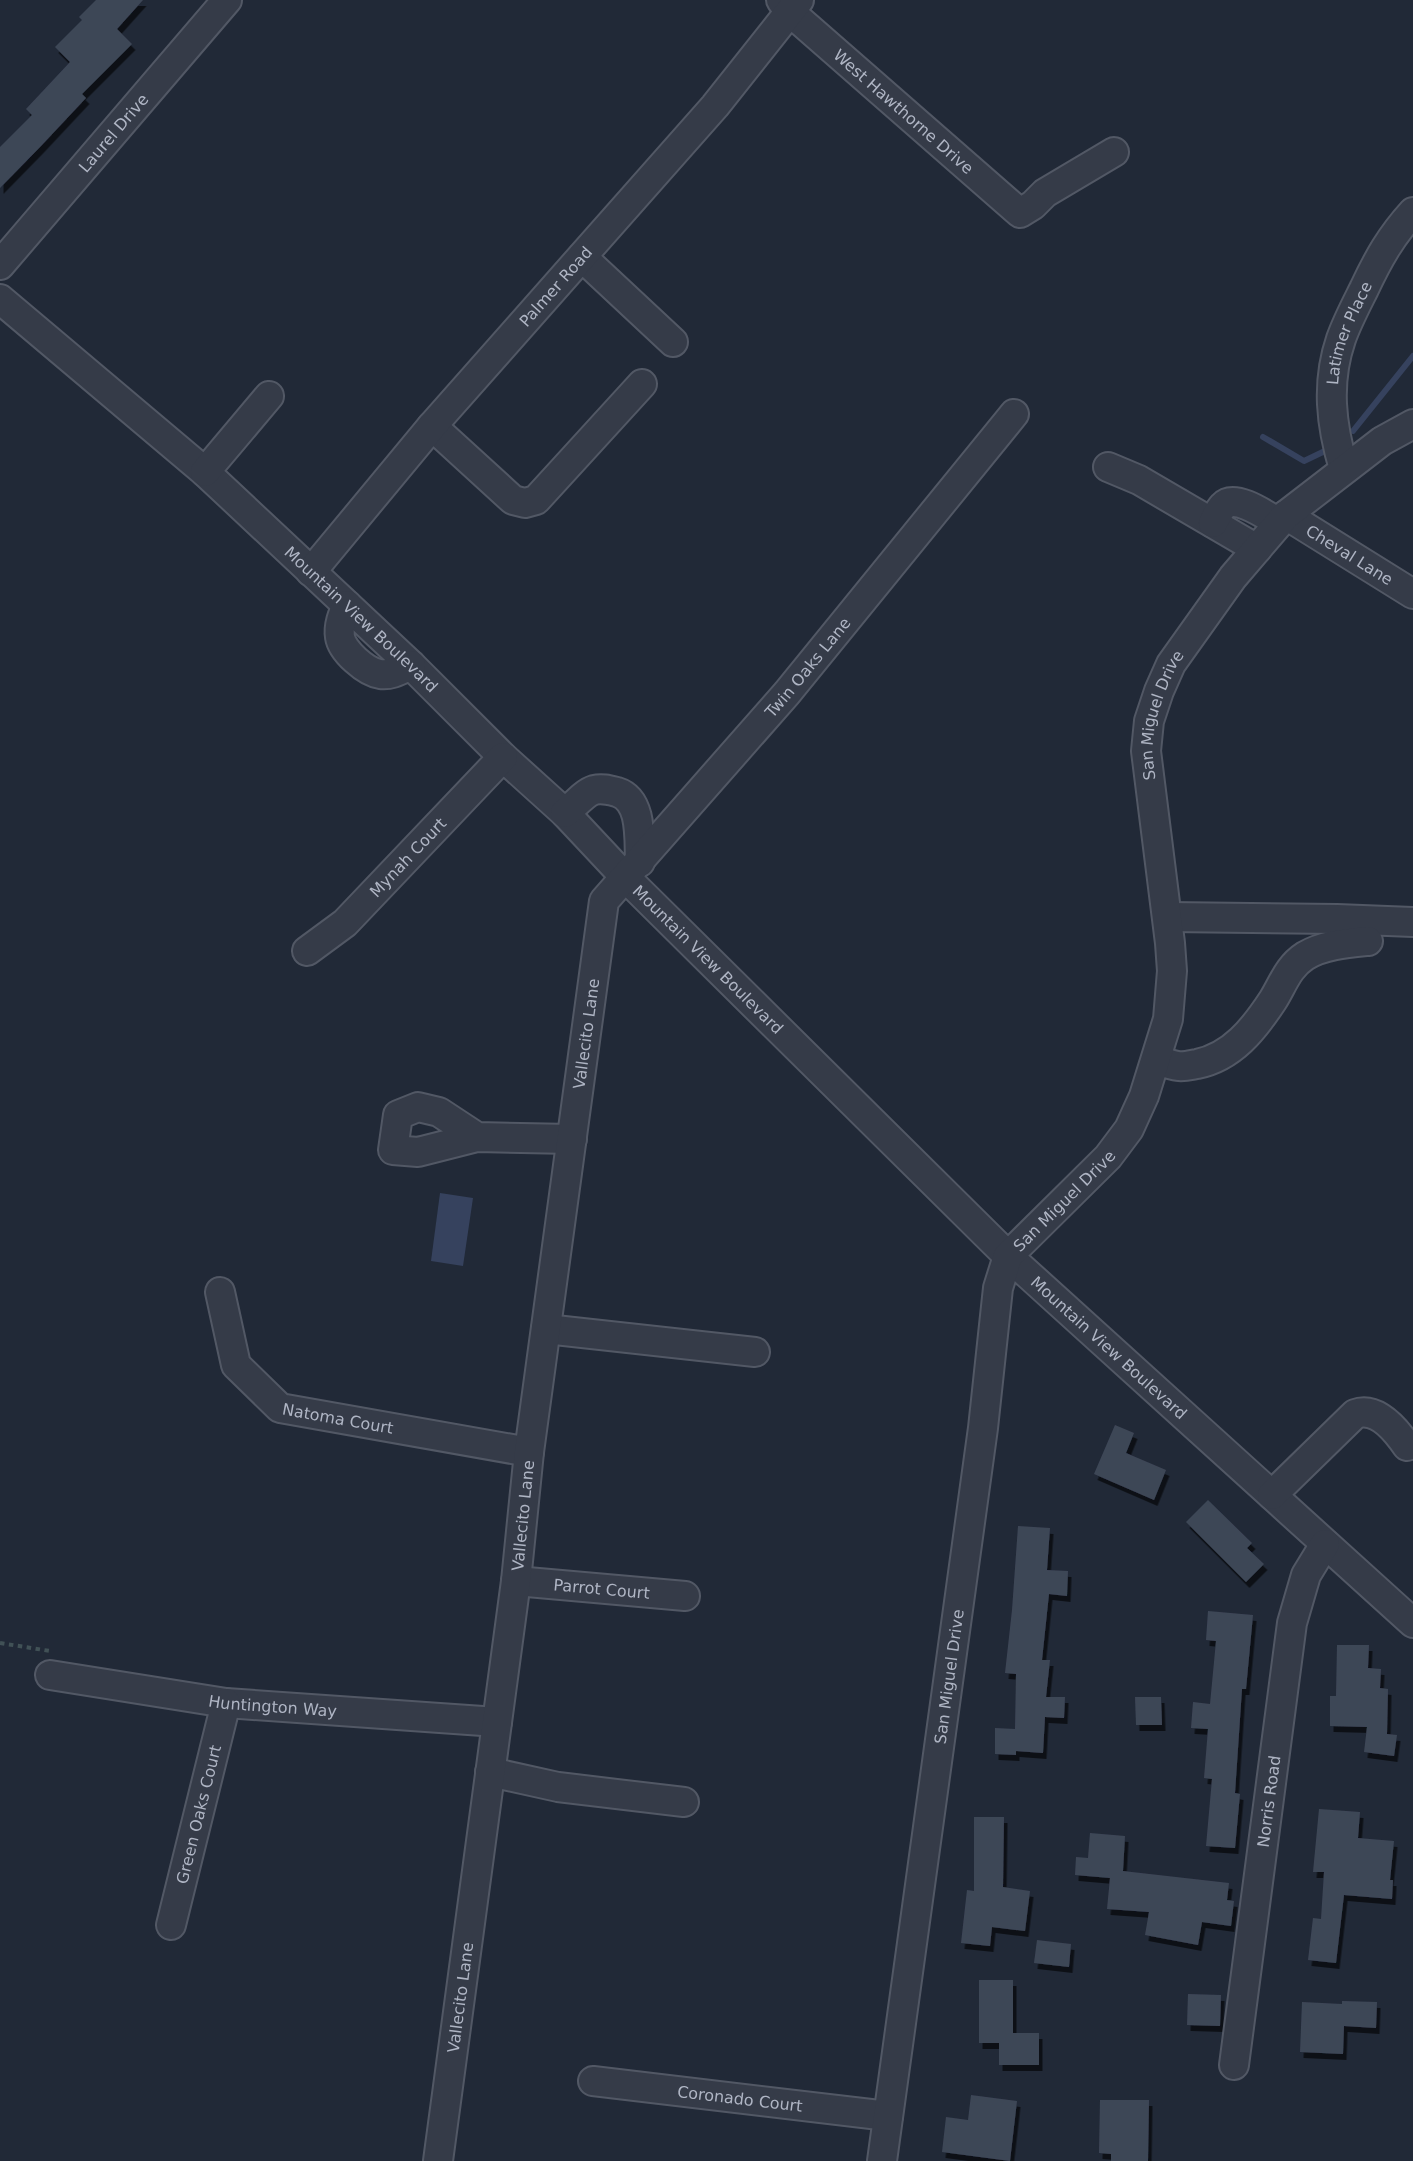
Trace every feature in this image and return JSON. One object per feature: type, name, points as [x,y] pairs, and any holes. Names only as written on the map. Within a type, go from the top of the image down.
[{"type":"street","name":"Laurel Drive","points":[[0,265],[227,0]]},
{"type":"street","name":"West Hawthorne Drive","points":[[790,4],[1020,213],[1033,205],[1045,193],[1114,152]]},
{"type":"street","name":"Palmer Road","points":[[311,572],[432,426],[715,106],[790,4]]},
{"type":"street","name":"Latimer Place","points":[[1344,469],[1334,435],[1331,405],[1333,371],[1341,338],[1382,251],[1413,212]]},
{"type":"street","points":[[582,257],[673,342]]},
{"type":"street","name":"Mountain View Boulevard","points":[[0,299],[205,472],[411,665],[503,757],[564,813],[632,869],[1008,1257],[1325,1544],[1410,1614]]},
{"type":"street","points":[[432,426],[513,500],[531,502],[536,500],[642,384]]},
{"type":"street","points":[[205,472],[269,396]]},
{"type":"street","name":"Twin Oaks Lane","points":[[632,869],[787,693],[1014,414]]},
{"type":"street","name":"San Miguel Drive","points":[[882,2161],[983,1428],[998,1288],[1008,1257],[1108,1157],[1133,1121],[1144,1096],[1168,1020],[1172,971],[1168,917],[1146,751],[1149,720],[1171,664],[1233,577],[1282,519],[1382,441],[1413,424]]},
{"type":"street","points":[[1108,467],[1138,480],[1257,549]]},
{"type":"street","name":"Cheval Lane","points":[[1214,523],[1223,506],[1230,501],[1242,503],[1282,519],[1413,594]]},
{"type":"street","name":"Mynah Court","points":[[307,951],[345,923],[503,757]]},
{"type":"street","points":[[564,813],[592,791],[608,789],[624,794],[633,805],[638,823],[632,869]]},
{"type":"street","name":"Vallecito Lane","points":[[438,2161],[516,1581],[529,1452],[604,902],[632,869]]},
{"type":"street","points":[[1168,917],[1413,922]]},
{"type":"street","points":[[1156,1060],[1180,1067],[1211,1061],[1228,1052],[1250,1031],[1273,999],[1288,971],[1305,956],[1342,943],[1368,941]]},
{"type":"street","points":[[477,1137],[572,1139]]},
{"type":"street","name":"Natoma Court","points":[[220,1292],[236,1365],[280,1408],[529,1452]]},
{"type":"street","points":[[546,1329],[754,1352]]},
{"type":"street","points":[[1272,1495],[1355,1414],[1362,1411],[1379,1417],[1393,1426],[1407,1446]]},
{"type":"street","name":"Norris Road","points":[[1234,2065],[1292,1623],[1306,1575],[1325,1544]]},
{"type":"street","name":"Parrot Court","points":[[516,1581],[685,1596]]},
{"type":"street","name":"Huntington Way","points":[[50,1675],[226,1703],[497,1722]]},
{"type":"street","name":"Green Oaks Court","points":[[171,1925],[226,1703]]},
{"type":"street","points":[[490,1772],[558,1787],[684,1802]]},
{"type":"street","name":"Coronado Court","points":[[593,2081],[888,2116]]},
{"type":"water","points":[[440,1193],[473,1198],[463,1266],[431,1261]]},
{"type":"building","points":[[96,0],[143,0],[117,29],[132,44],[82,94],[86,98],[0,188],[0,147],[32,115],[26,109],[70,62],[55,47],[82,20],[79,17]]},
{"type":"building","points":[[1115,1425],[1134,1433],[1126,1453],[1166,1470],[1154,1500],[1094,1474]]},
{"type":"building","points":[[1208,1500],[1252,1543],[1247,1548],[1264,1564],[1246,1582],[1186,1522]]},
{"type":"building","points":[[1018,1526],[1050,1528],[1047,1570],[1068,1571],[1067,1596],[1049,1594],[1042,1660],[1050,1660],[1046,1697],[1065,1697],[1064,1718],[1045,1717],[1043,1753],[1016,1751],[1016,1755],[995,1754],[995,1728],[1015,1729],[1016,1674],[1005,1673]]},
{"type":"building","points":[[1208,1611],[1253,1615],[1246,1689],[1242,1689],[1235,1793],[1240,1794],[1235,1848],[1206,1846],[1212,1779],[1204,1778],[1208,1729],[1191,1728],[1193,1702],[1210,1704],[1216,1641],[1206,1640]]},
{"type":"building","points":[[1337,1645],[1369,1645],[1368,1668],[1381,1669],[1380,1688],[1388,1689],[1387,1734],[1397,1735],[1394,1756],[1364,1752],[1367,1727],[1330,1726],[1330,1696],[1336,1696]]},
{"type":"building","points":[[1135,1697],[1161,1697],[1162,1725],[1136,1725]]},
{"type":"building","points":[[1319,1809],[1360,1812],[1358,1838],[1394,1841],[1390,1880],[1393,1880],[1392,1899],[1344,1895],[1336,1963],[1308,1960],[1313,1918],[1321,1919],[1324,1872],[1313,1872]]},
{"type":"building","points":[[974,1817],[1004,1817],[1003,1887],[1030,1891],[1025,1931],[992,1927],[990,1946],[961,1943],[967,1890],[974,1891]]},
{"type":"building","points":[[1090,1833],[1125,1836],[1123,1871],[1229,1883],[1227,1900],[1234,1901],[1231,1926],[1202,1922],[1198,1945],[1145,1935],[1149,1912],[1107,1909],[1110,1878],[1075,1875],[1076,1857],[1088,1858]]},
{"type":"building","points":[[1037,1940],[1071,1944],[1069,1967],[1034,1963]]},
{"type":"building","points":[[979,1980],[1013,1980],[1013,2033],[1039,2033],[1039,2065],[999,2065],[999,2043],[979,2043]]},
{"type":"building","points":[[1188,1994],[1221,1995],[1220,2026],[1187,2025]]},
{"type":"building","points":[[1342,2001],[1377,2002],[1376,2028],[1344,2026],[1343,2054],[1300,2052],[1302,2002],[1342,2004]]},
{"type":"building","points":[[971,2095],[1017,2101],[1010,2161],[942,2152],[946,2117],[968,2120]]},
{"type":"building","points":[[1100,2100],[1149,2100],[1148,2161],[1111,2161],[1111,2154],[1099,2153]]},
{"type":"waterway","points":[[1353,431],[1413,356]]},
{"type":"waterway","points":[[1263,437],[1304,461],[1327,450]]}]
